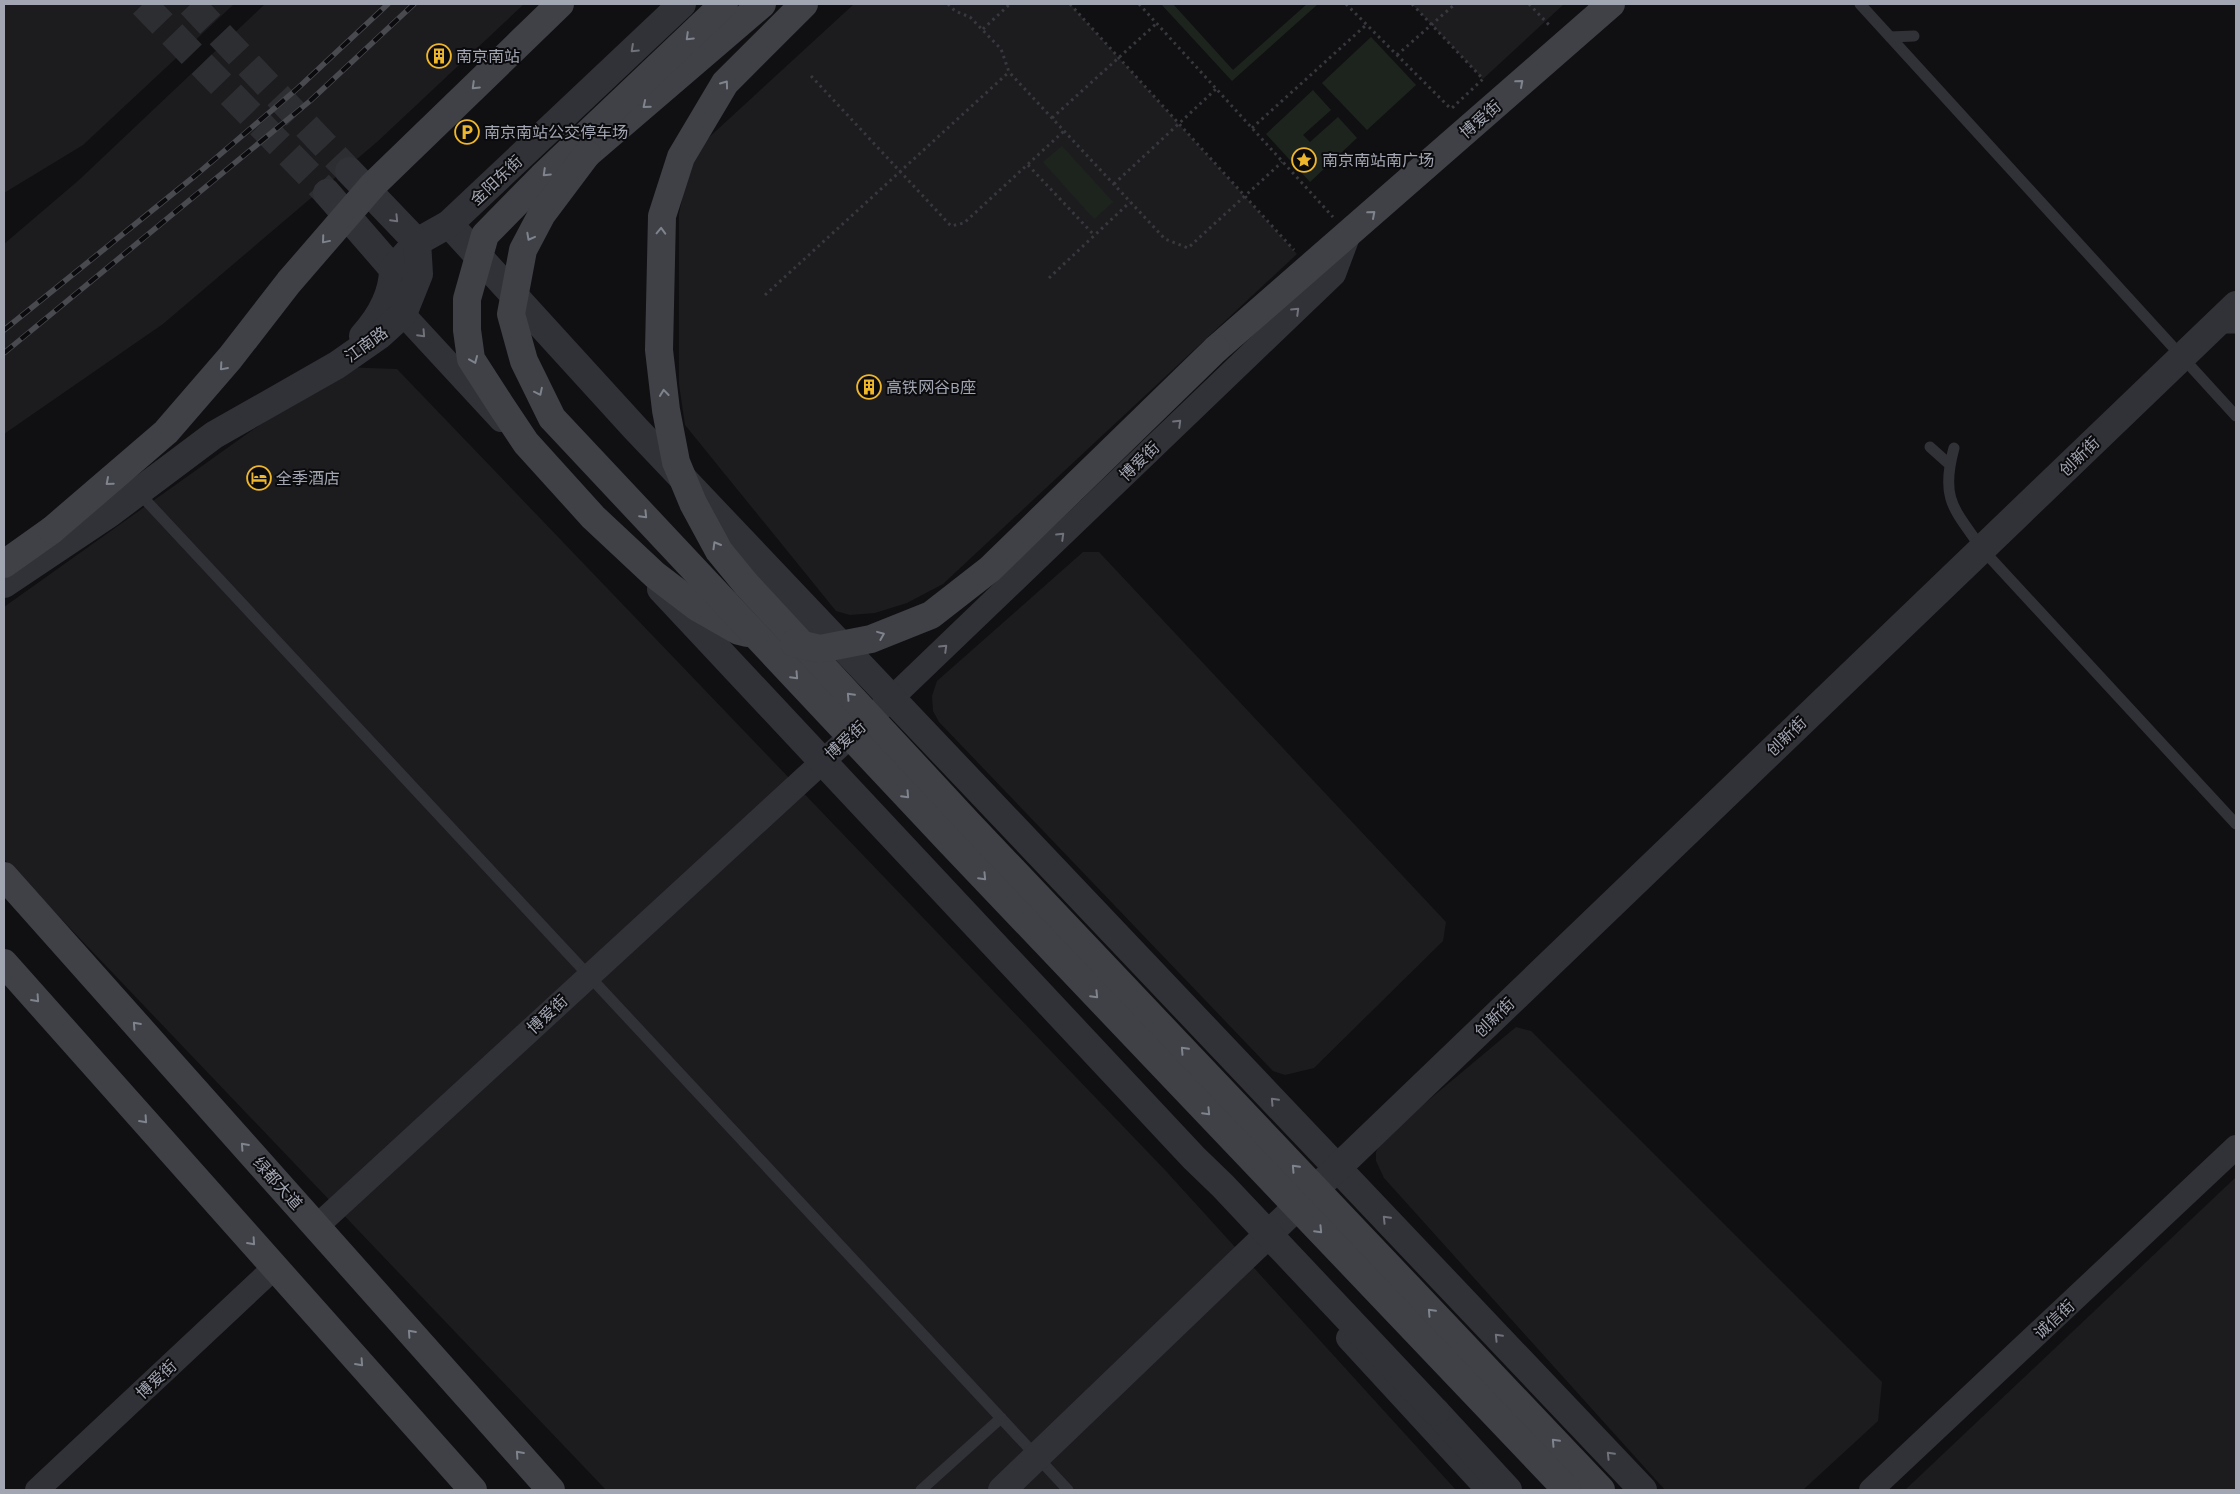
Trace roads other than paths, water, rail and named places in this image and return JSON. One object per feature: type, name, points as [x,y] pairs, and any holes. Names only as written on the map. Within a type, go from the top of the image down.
[{"type":"main road","points":[[4,564],[52,530],[166,432],[230,358],[290,282],[373,185],[560,4]]},
{"type":"main road","name":"博爱街","points":[[724,4],[485,235],[467,299],[467,330],[471,359],[526,443],[593,517],[655,575],[697,606],[739,631],[820,649],[871,639],[931,615],[990,569],[1216,349],[1338,222],[1611,4]]},
{"type":"main road","points":[[762,4],[587,154],[542,214],[523,250],[511,314],[524,361],[552,418],[950,842],[1567,1490]]},
{"type":"main road","points":[[804,4],[724,83],[681,158],[662,216],[659,350],[676,462],[693,503],[719,551],[746,584],[967,822],[1601,1490]]},
{"type":"main road","name":"绿都大道","points":[[4,876],[551,1490]]},
{"type":"main road","points":[[4,962],[473,1490]]},
{"type":"street","name":"金阳东街","points":[[393,268],[417,242],[449,224],[682,4]]},
{"type":"street","points":[[349,170],[417,242]]},
{"type":"street","points":[[327,193],[393,268]]},
{"type":"street","name":"博爱街","points":[[316,1227],[892,698],[1334,274],[1338,222]]},
{"type":"street","points":[[449,224],[635,428],[1643,1490]]},
{"type":"street","name":"江南路","points":[[4,584],[138,492],[214,435],[337,365],[380,336],[393,311],[420,274],[417,242]]},
{"type":"street","name":"江南路","points":[[393,268],[393,311]]},
{"type":"street","name":"创新街","points":[[1002,1490],[2181,358],[2224,328],[2236,305]]},
{"type":"street","points":[[393,311],[818,765],[1488,1490]]},
{"type":"street","points":[[593,517],[1508,1490]]},
{"type":"street","name":"诚信街","points":[[1872,1490],[2236,1148]]},
{"type":"street","name":"博爱街","points":[[36,1490],[275,1267]]},
{"type":"lane","points":[[1860,4],[2181,358],[2236,416]]},
{"type":"lane","points":[[1890,37],[1914,36]]},
{"type":"lane","points":[[1930,447],[1949,464]]},
{"type":"lane","points":[[1954,448],[1949,464],[1948,494],[1952,505],[1982,549],[2236,824]]},
{"type":"lane","points":[[138,492],[1068,1490]]},
{"type":"lane","points":[[921,1490],[1001,1418]]},
{"type":"tunnel","points":[[143,4],[327,193]]},
{"type":"tunnel","points":[[191,4],[349,171]]},
{"type":"railway","points":[[4,330],[196,175],[298,88],[388,4]]},
{"type":"railway","points":[[4,353],[310,101],[414,4]]},
{"type":"place","name":"南京南站","points":[[439,56]]},
{"type":"place","name":"南京南站公交停车场","points":[[467,132]]},
{"type":"place","name":"南京南站南广场","points":[[1304,160]]},
{"type":"place","name":"高铁网谷B座","points":[[869,387]]},
{"type":"place","name":"全季酒店","points":[[259,478]]}]
